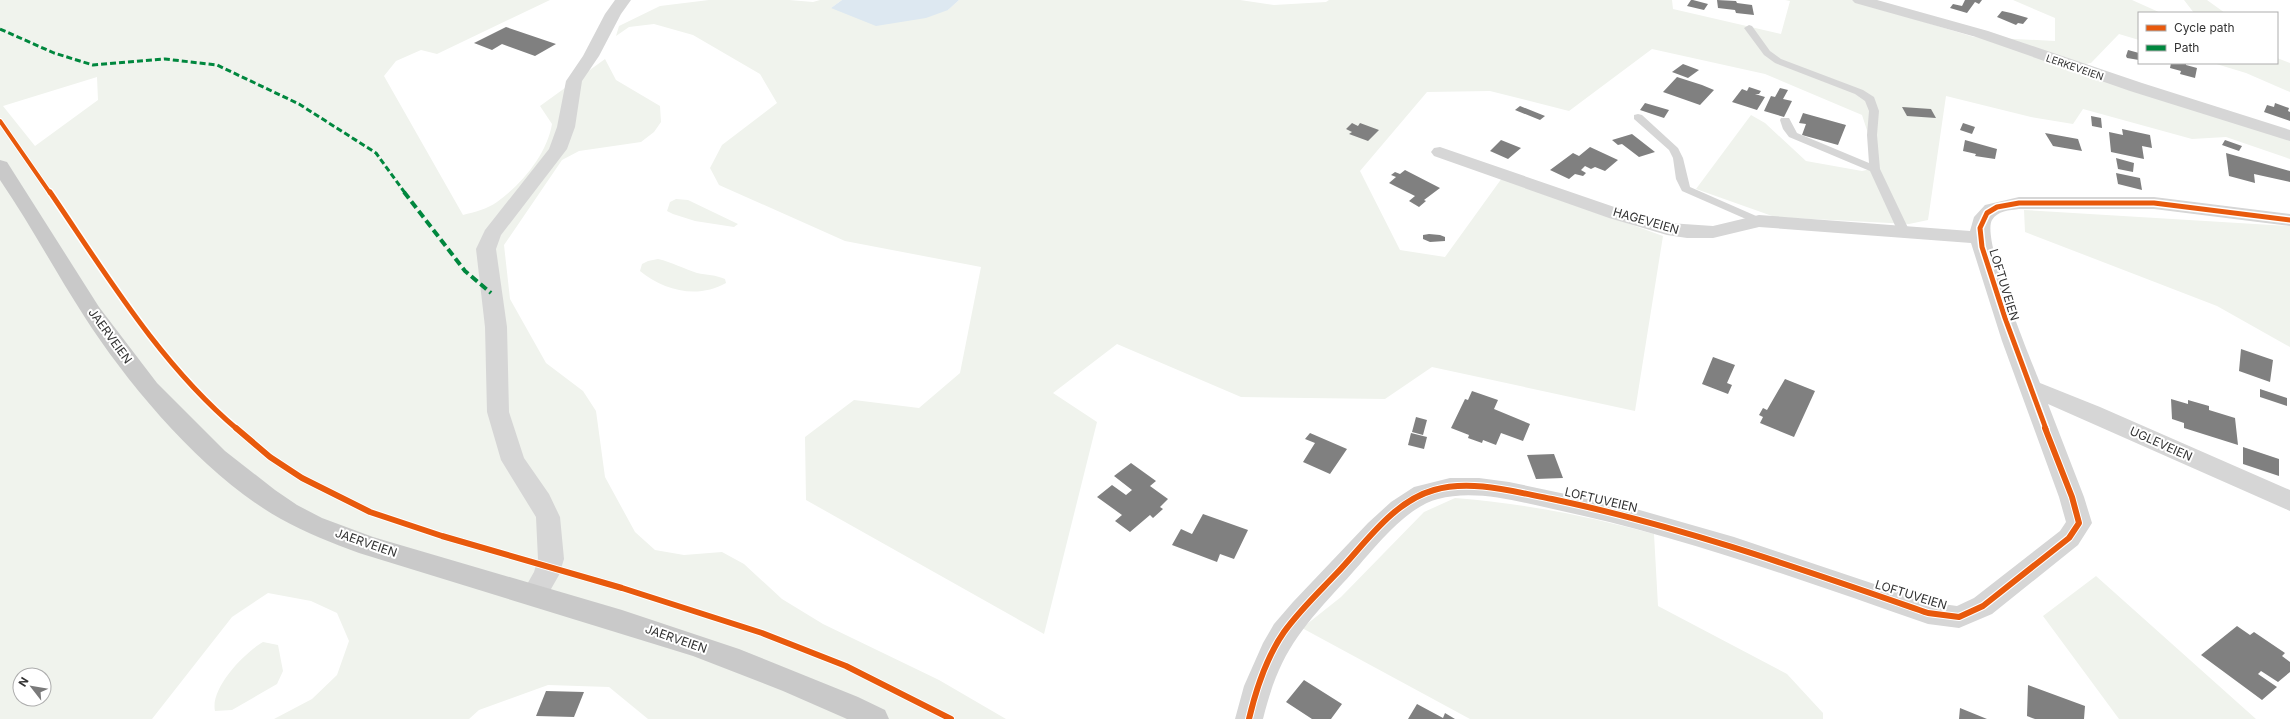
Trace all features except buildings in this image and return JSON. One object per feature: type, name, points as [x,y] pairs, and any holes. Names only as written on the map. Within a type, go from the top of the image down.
[{"type":"main road","name":"JAERVEIEN","points":[[0,166],[38,223],[92,313],[124,357],[158,398],[209,451],[267,498],[304,520],[362,543],[534,595],[623,620],[728,657],[842,701],[874,719]]},
{"type":"street","points":[[534,595],[546,575],[551,559],[548,517],[540,501],[513,460],[498,412],[496,327],[486,250],[492,234],[542,172],[558,149],[566,127],[571,91],[574,81],[591,56],[613,14],[623,0]]},
{"type":"street","name":"LERKEVEIEN","points":[[1860,0],[1982,34],[2136,88],[2289,136]]},
{"type":"street","name":"HAGEVEIEN","points":[[1440,152],[1616,214],[1667,229],[1687,232],[1713,232],[1759,220],[1980,238]]},
{"type":"street","name":"LOFTUVEIEN","points":[[1249,719],[1255,691],[1283,634],[1301,611],[1398,510],[1423,494],[1446,488],[1510,492],[1604,510],[1688,533],[1928,613],[1950,617],[1968,614],[1998,595],[2069,538],[2079,523],[2032,389],[2004,320],[1980,238],[1981,223],[1985,214],[1992,209],[2006,204],[2019,203],[2143,202],[2290,220]]},
{"type":"street","name":"UGLEVEIEN","points":[[2032,389],[2092,413],[2290,501]]},
{"type":"lane","points":[[1749,28],[1767,53],[1778,61],[1859,92],[1870,99],[1874,111],[1872,135],[1875,169],[1904,232]]},
{"type":"lane","points":[[1638,117],[1673,148],[1680,161],[1683,184],[1686,189],[1759,220]]},
{"type":"lane","points":[[1785,120],[1788,129],[1793,135],[1806,142],[1875,169]]},
{"type":"shaded area","points":[[0,0],[550,0],[437,54],[421,50],[396,61],[384,76],[463,215],[481,210],[497,202],[524,177],[532,168],[545,146],[552,124],[540,106],[605,59],[616,80],[660,106],[661,122],[654,132],[641,142],[579,151],[562,160],[504,245],[510,299],[546,363],[583,391],[596,411],[605,477],[635,532],[655,550],[684,555],[722,552],[744,564],[782,599],[823,624],[939,680],[1006,719],[648,719],[609,687],[548,685],[479,710],[469,719],[274,719],[312,699],[337,675],[349,641],[337,613],[311,601],[268,593],[232,617],[152,719],[0,719]],"holes":[[[97,77],[98,100],[35,146],[3,106]]]},
{"type":"shaded area","points":[[709,0],[789,0],[813,2],[820,0],[842,0],[831,8],[948,10],[959,0],[1240,0],[1274,5],[1326,2],[1329,0],[1672,0],[1673,9],[1781,34],[1790,1],[1785,0],[1851,0],[1974,37],[2055,41],[2055,18],[2013,0],[2132,0],[2159,12],[2138,12],[2138,40],[2119,34],[2091,63],[2074,66],[2290,139],[2290,159],[2226,137],[2192,139],[2083,109],[2073,124],[2031,117],[1946,96],[1928,220],[1909,224],[1775,217],[1696,189],[1751,115],[1765,123],[1806,161],[1862,171],[1879,167],[1862,115],[1765,74],[1652,49],[1569,111],[1490,91],[1427,92],[1360,171],[1400,250],[1445,257],[1502,178],[1663,236],[1635,411],[1432,367],[1385,399],[1241,397],[1117,344],[1053,393],[1097,422],[1044,634],[806,500],[805,437],[854,400],[919,408],[960,373],[981,267],[845,241],[719,185],[710,168],[722,145],[777,103],[760,74],[693,35],[654,24],[629,27],[616,36],[619,26],[660,6]]},
{"type":"shaded area","points":[[842,0],[959,0],[948,10],[926,18],[876,26],[831,8]]},
{"type":"shaded area","points":[[2184,0],[2207,0],[2224,12],[2193,12]]},
{"type":"shaded area","points":[[2278,58],[2290,63],[2290,92],[2246,73],[2216,64],[2278,64]]},
{"type":"shaded area","points":[[676,199],[688,200],[738,224],[734,227],[695,221],[673,214],[667,211],[670,202]]},
{"type":"shaded area","points":[[2024,210],[2290,226],[2290,347],[2217,306],[2025,232]]},
{"type":"shaded area","points":[[658,259],[697,273],[725,279],[726,283],[704,291],[693,292],[670,288],[649,278],[640,271],[642,264]]},
{"type":"shaded area","points":[[1455,498],[1505,503],[1555,511],[1604,521],[1654,534],[1658,606],[1787,674],[1823,713],[1823,719],[1470,719],[1302,628],[1341,597],[1424,512]]},
{"type":"shaded area","points":[[2096,576],[2256,719],[2119,719],[2043,616]]},
{"type":"shaded area","points":[[263,642],[278,645],[283,671],[277,684],[232,710],[215,711],[215,702],[223,682],[247,654]]},
{"type":"marked path","points":[[0,29],[54,53],[93,65],[165,59],[217,65],[299,104],[376,153],[431,229],[465,271],[491,293]]},
{"type":"cycle path","points":[[0,121],[123,299],[191,384],[229,422],[270,457],[302,478],[335,496],[370,512],[406,525],[552,567],[762,633],[830,659],[861,673],[951,719]]},
{"type":"cycle path","points":[[1249,719],[1258,686],[1267,663],[1278,641],[1296,617],[1376,530],[1399,509],[1411,500],[1423,494],[1450,487],[1479,487],[1509,491],[1586,506],[1636,519],[1734,547],[1928,613],[1959,617],[1983,606],[2069,538],[2079,523],[2072,497],[2013,341],[1980,241],[1979,234],[1981,222],[1987,213],[1997,207],[2019,203],[2154,203],[2290,220]]}]
